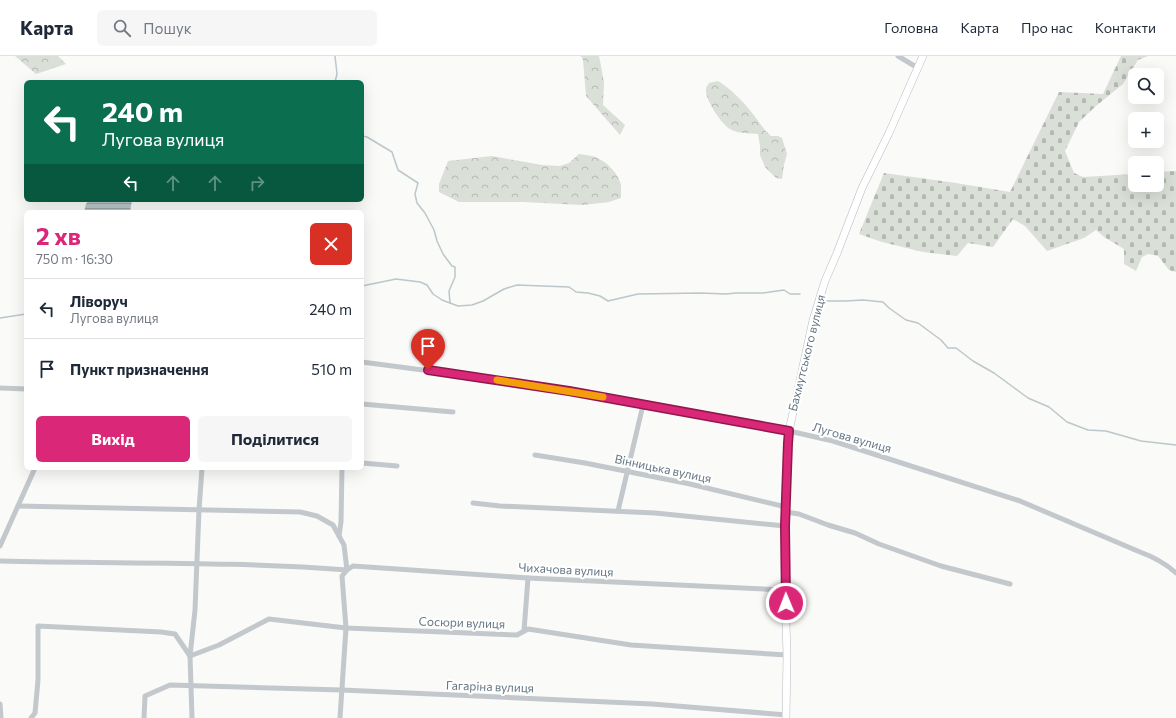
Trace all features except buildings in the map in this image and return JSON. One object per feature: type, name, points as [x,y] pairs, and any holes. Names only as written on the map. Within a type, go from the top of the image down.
[{"type":"main road","name":"Бахмутського вулиця","points":[[786,717],[787,655],[785,526],[789,431],[813,320],[826,281],[862,188],[923,56]]},
{"type":"street","points":[[898,56],[918,68]]},
{"type":"street","name":"Лугова вулиця","points":[[364,362],[529,384],[789,431],[833,441],[1020,501],[1154,557],[1176,573]]},
{"type":"street","points":[[0,388],[24,389]]},
{"type":"street","points":[[364,404],[452,412]]},
{"type":"street","points":[[618,511],[643,405]]},
{"type":"street","name":"Вінницька вулиця","points":[[535,455],[585,463],[690,484],[786,510],[855,533],[879,544],[941,566],[1010,584]]},
{"type":"street","points":[[364,463],[397,466]]},
{"type":"street","points":[[0,546],[34,470]]},
{"type":"street","points":[[192,718],[190,656],[195,610],[202,470]]},
{"type":"street","points":[[339,536],[342,470]]},
{"type":"street","points":[[473,503],[500,506],[663,514],[785,526]]},
{"type":"street","points":[[18,506],[300,512],[317,516],[333,525],[344,545],[347,570],[342,576],[346,628],[340,718]]},
{"type":"street","name":"Чихачова вулиця","points":[[0,561],[197,563],[298,566],[347,570],[353,566],[528,578],[785,590]]},
{"type":"street","points":[[524,631],[528,578]]},
{"type":"street","name":"Сосюри вулиця","points":[[190,656],[219,646],[269,619],[346,628],[517,635],[528,629],[631,645],[787,655]]},
{"type":"street","points":[[30,718],[35,713],[38,680],[38,626],[175,634],[190,656]]},
{"type":"street","name":"Гагаріна вулиця","points":[[144,718],[145,696],[170,685],[342,690],[652,704],[786,717]]},
{"type":"street","points":[[0,704],[1,718]]},
{"type":"green space","points":[[15,56],[58,56],[66,64],[36,74]]},
{"type":"green space","points":[[581,56],[599,56],[604,82],[603,105],[625,125],[620,135],[586,96],[583,60]]},
{"type":"green space","points":[[1121,56],[1148,56],[1138,60],[1133,68],[1128,68],[1128,76],[1123,84],[1079,122],[1065,151],[1074,173],[1083,177],[1128,174],[1128,192],[1164,192],[1164,172],[1176,171],[1176,272],[1169,270],[1158,256],[1148,254],[1142,257],[1136,271],[1124,264],[1124,249],[1104,237],[1096,230],[1084,238],[1047,251],[1025,226],[1013,219],[993,247],[968,243],[957,256],[923,252],[882,242],[859,234],[884,173],[1010,192],[1059,92],[1103,94]]},
{"type":"green space","points":[[718,81],[741,100],[771,136],[778,136],[782,138],[787,154],[782,179],[776,178],[765,167],[760,155],[758,134],[733,131],[727,127],[714,111],[706,93],[706,88],[709,83]]},
{"type":"green space","points":[[579,154],[597,158],[606,163],[614,171],[621,185],[621,198],[609,202],[583,205],[523,202],[459,202],[439,192],[439,184],[448,161],[492,156],[542,165],[560,166],[569,163]]},
{"type":"shaded area","points":[[88,202],[132,202],[130,210],[84,210]]},
{"type":"waterway","points":[[335,56],[337,74],[336,80]]},
{"type":"waterway","points":[[364,136],[392,152],[398,170],[418,183],[415,194],[417,203],[425,213],[434,230],[443,254],[452,266],[455,267],[455,277],[449,291],[450,303]]},
{"type":"waterway","points":[[364,286],[396,279],[420,282],[427,285],[433,294],[442,300],[458,306],[472,305],[483,301],[504,289],[517,285],[569,287],[576,292],[600,296],[608,301],[638,294],[763,293],[784,290],[790,294],[800,294]]},
{"type":"waterway","points":[[823,301],[863,300],[883,302],[906,320],[918,323],[941,340],[948,348],[956,348],[1028,398],[1049,407],[1067,422],[1088,430],[1106,431],[1141,441],[1176,445]]},
{"type":"waterway","points":[[0,318],[24,314]]},
{"type":"slow traffic","points":[[497,380],[603,397]]},
{"type":"route","points":[[428,370],[529,384],[789,431],[785,526],[786,603]]}]
